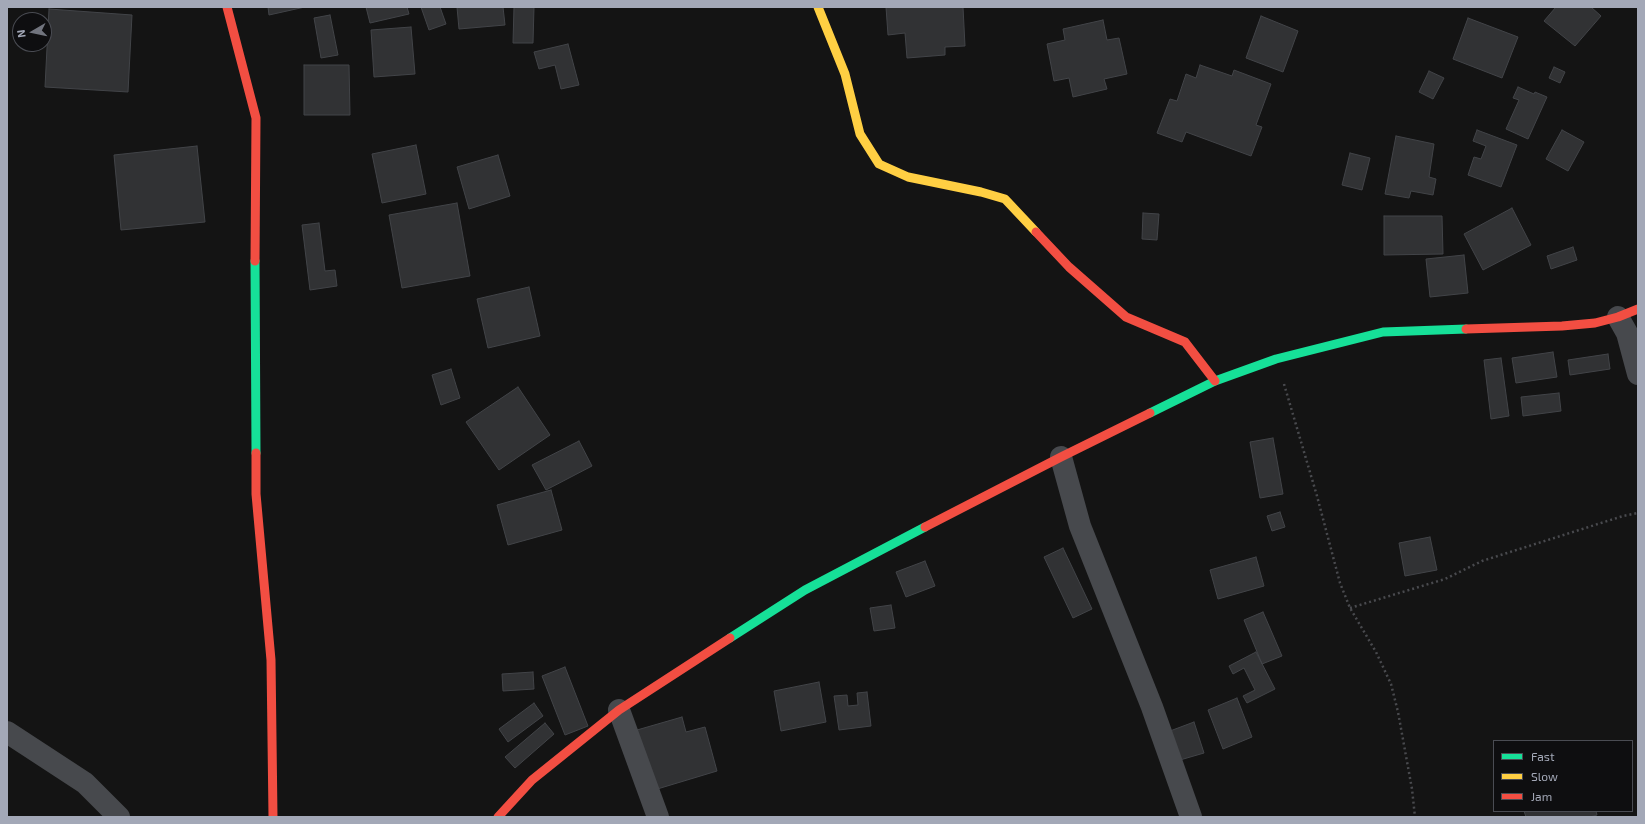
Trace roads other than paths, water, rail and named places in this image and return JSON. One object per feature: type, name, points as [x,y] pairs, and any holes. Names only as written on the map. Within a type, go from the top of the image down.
[{"type":"street","points":[[227,7],[256,118],[254,328],[256,494],[271,660],[273,817]]},
{"type":"street","points":[[818,7],[845,74],[860,134],[879,164],[908,177],[981,192],[1005,199],[1069,267],[1126,317],[1185,342],[1215,381]]},
{"type":"street","points":[[1638,309],[1628,328],[1638,374]]},
{"type":"street","points":[[498,817],[532,780],[619,710],[805,590],[1061,457],[1215,381],[1276,359],[1383,332],[1562,326],[1595,323],[1628,328]]},
{"type":"street","points":[[1061,457],[1080,526],[1152,707],[1191,817]]},
{"type":"street","points":[[619,710],[658,817]]},
{"type":"street","points":[[7,732],[85,783],[119,817]]}]
